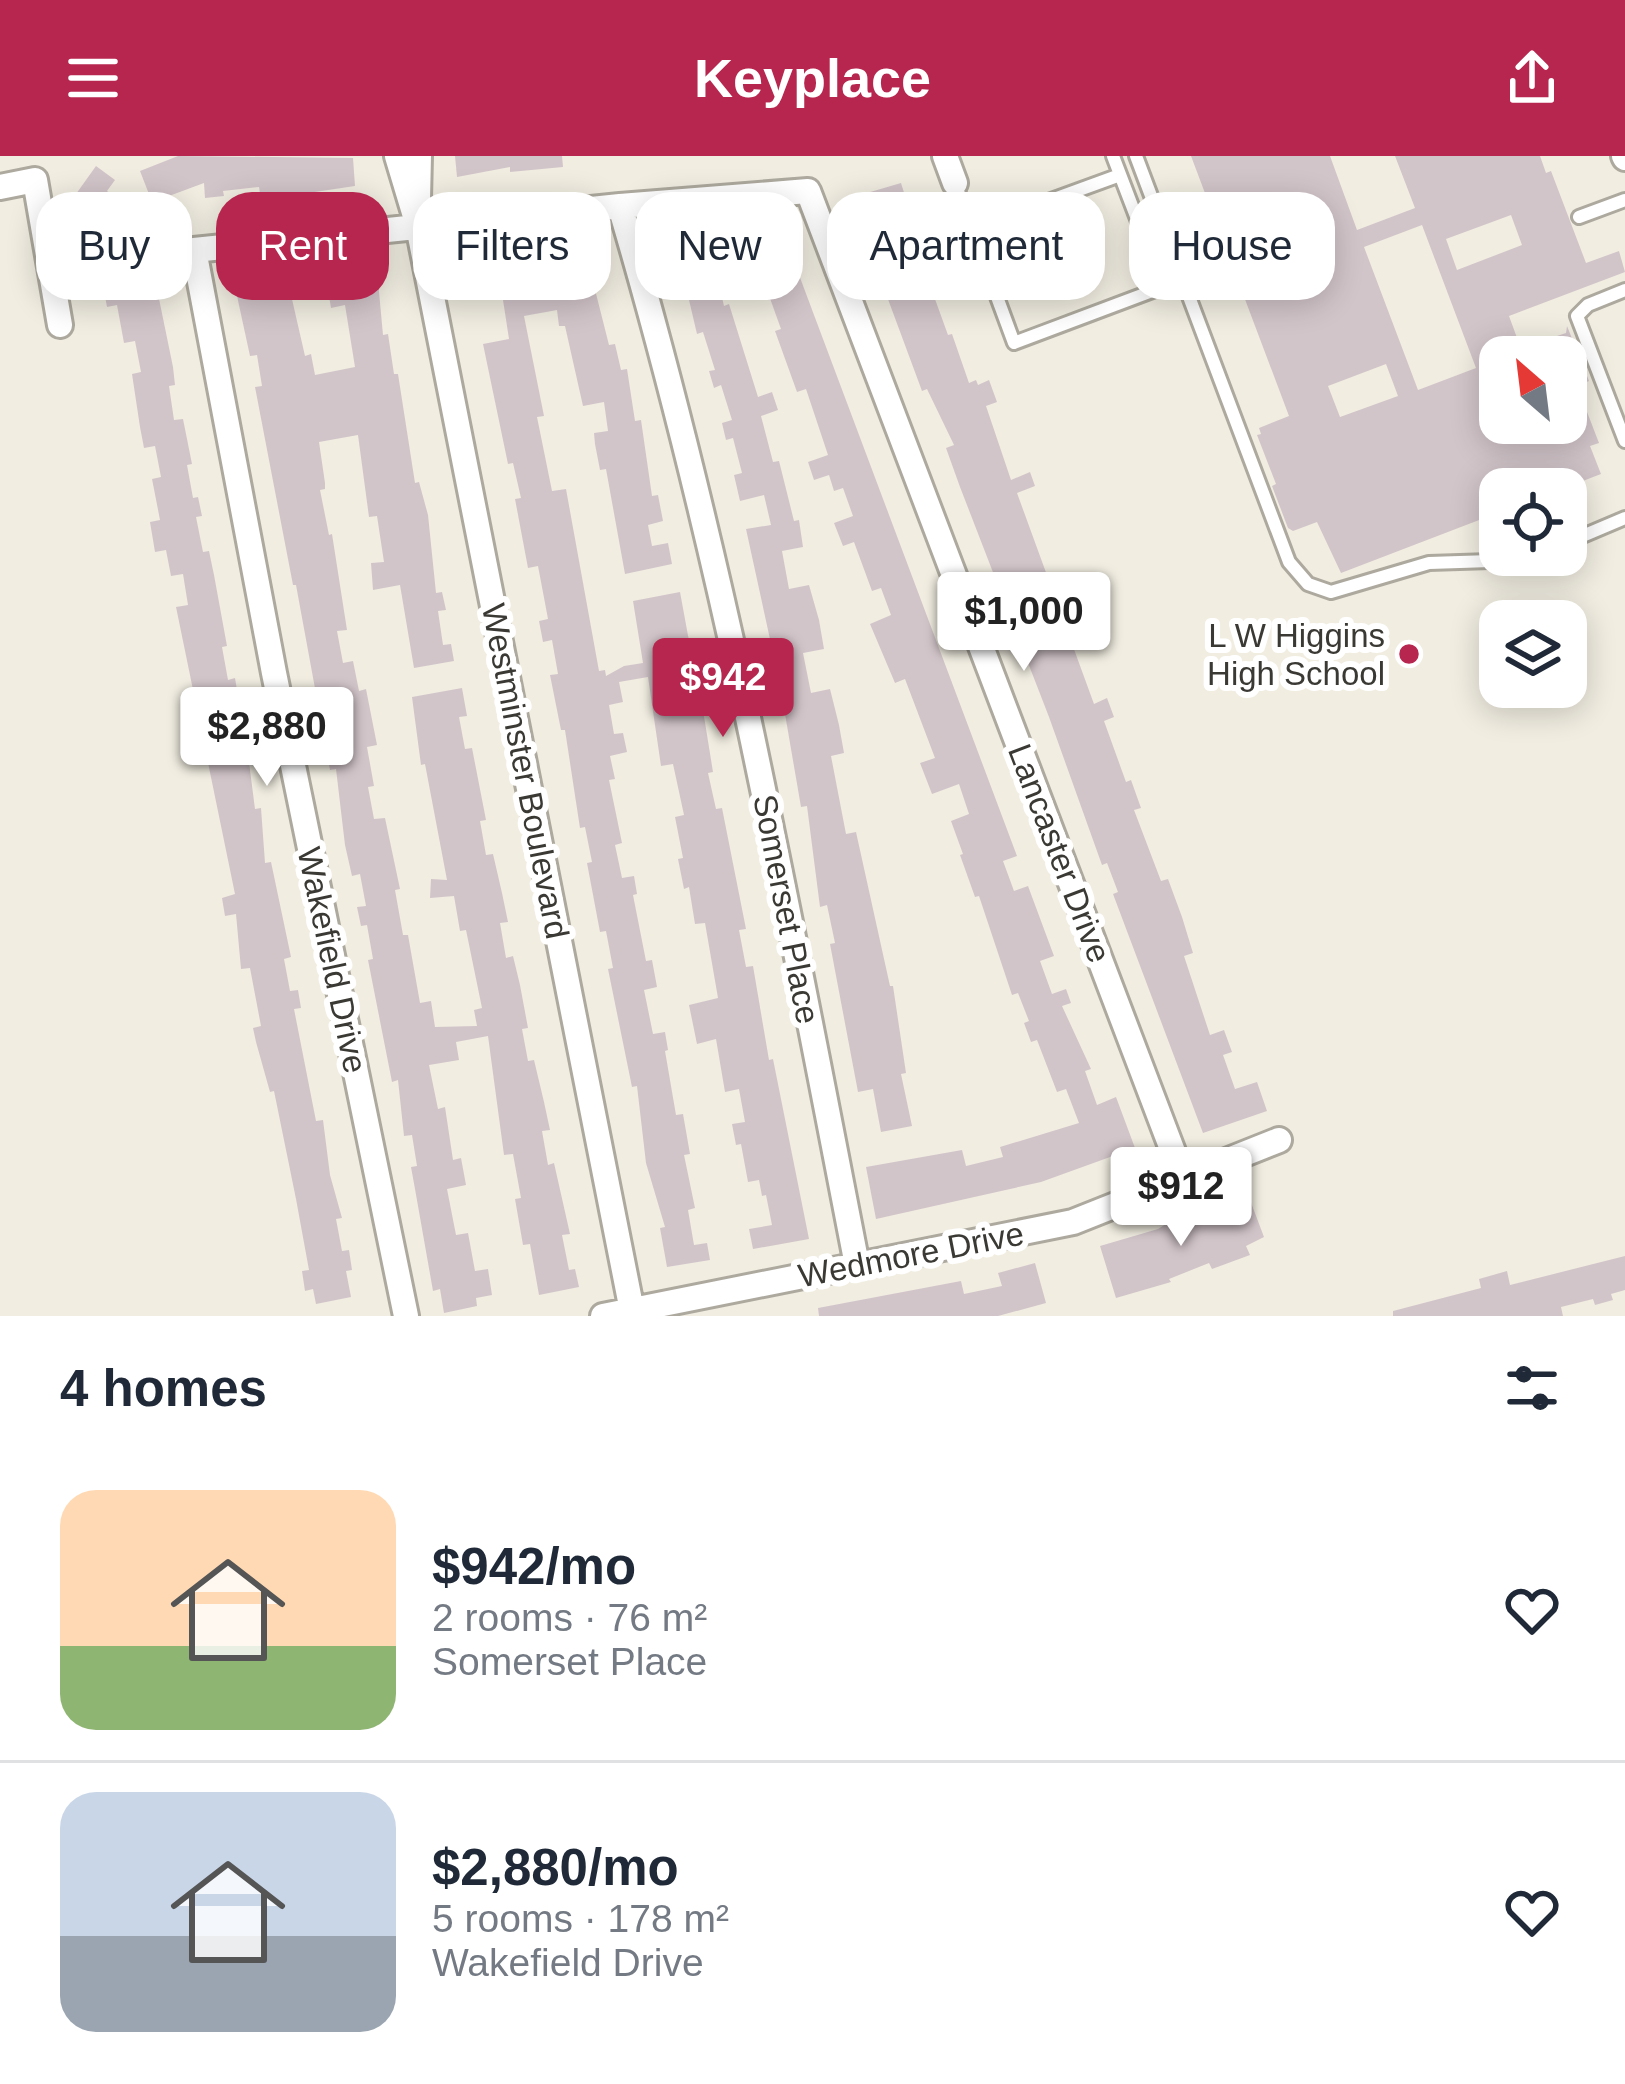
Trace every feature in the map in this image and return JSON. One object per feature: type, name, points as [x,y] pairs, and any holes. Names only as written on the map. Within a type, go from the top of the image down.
[{"type":"street","name":"Westminster Boulevard","points":[[397,156],[413,209]]},
{"type":"street","name":"Westminster Boulevard","points":[[418,192],[419,156]]},
{"type":"street","points":[[945,156],[955,182]]},
{"type":"street","points":[[0,187],[35,180],[60,325]]},
{"type":"street","name":"Lancaster Drive","points":[[620,206],[808,191],[1183,1178]]},
{"type":"street","points":[[611,207],[620,206]]},
{"type":"street","name":"Somerset Place","points":[[620,206],[670,372],[741,675],[857,1265]]},
{"type":"street","name":"Wakefield Drive","points":[[406,1316],[274,673],[194,250],[413,227]]},
{"type":"street","name":"Westminster Boulevard","points":[[433,300],[633,1313]]},
{"type":"street","name":"Wedmore Drive","points":[[603,1316],[1073,1222],[1279,1141]]},
{"type":"lane","points":[[998,300],[1014,343],[1163,287],[1113,156]]},
{"type":"lane","points":[[1136,156],[1289,562],[1308,584],[1331,592],[1430,563],[1479,561]]},
{"type":"lane","points":[[1073,192],[1120,175]]},
{"type":"lane","points":[[955,182],[959,192]]},
{"type":"lane","points":[[1580,217],[1625,200]]},
{"type":"lane","points":[[1625,290],[1588,305],[1577,316],[1625,441]]},
{"type":"lane","points":[[1587,534],[1625,518]]},
{"type":"building","points":[[178,156],[353,158],[355,186],[315,192],[260,192],[259,187],[216,192],[216,197],[205,198],[204,183],[180,192],[148,192],[140,171]]},
{"type":"building","points":[[455,156],[562,156],[563,167],[510,172],[510,167],[457,177]]},
{"type":"building","points":[[1191,156],[1330,156],[1357,230],[1415,208],[1395,156],[1540,156],[1546,173],[1551,171],[1586,263],[1619,251],[1625,272],[1509,316],[1516,336],[1479,336],[1479,444],[1587,444],[1587,412],[1599,443],[1590,446],[1601,474],[1587,479],[1587,468],[1479,468],[1479,520],[1341,573],[1317,522],[1293,531],[1288,528],[1257,435],[1259,428],[1289,416],[1245,300],[1335,300],[1335,192],[1205,192]],"holes":[[[1511,215],[1522,245],[1457,270],[1446,239]],[[1422,225],[1476,368],[1418,390],[1364,247]],[[1386,364],[1398,396],[1340,417],[1328,386]]]},
{"type":"building","points":[[96,166],[115,180],[108,192],[77,192]]},
{"type":"building","points":[[901,183],[904,192],[870,192]]},
{"type":"building","points":[[803,286],[1017,856],[1003,861],[1014,891],[1028,886],[1054,956],[1040,961],[1052,994],[1066,989],[1071,1003],[1062,1006],[1091,1069],[1085,1071],[1097,1105],[1116,1097],[1135,1148],[1041,1182],[876,1219],[866,1167],[962,1150],[966,1166],[1003,1157],[1000,1147],[1079,1123],[1066,1089],[1057,1092],[1037,1040],[1031,1042],[1024,1023],[1029,1021],[1018,993],[1012,995],[960,855],[951,821],[969,814],[959,784],[932,794],[920,763],[935,758],[905,679],[895,683],[870,624],[891,615],[881,588],[872,591],[854,542],[843,546],[834,523],[853,516],[843,488],[834,491],[829,475],[814,480],[808,462],[828,455],[806,389],[797,392],[775,331],[781,329],[771,300],[803,300]]},
{"type":"building","points":[[106,300],[159,300],[173,367],[175,385],[169,386],[174,420],[183,419],[193,498],[198,497],[202,516],[196,517],[203,552],[209,551],[227,646],[222,647],[228,680],[235,678],[238,696],[231,697],[237,732],[245,731],[255,809],[261,808],[265,863],[271,862],[291,957],[284,959],[290,991],[298,990],[301,1008],[294,1009],[316,1121],[323,1120],[342,1218],[336,1219],[342,1251],[349,1250],[352,1270],[346,1271],[351,1297],[316,1304],[313,1289],[305,1291],[302,1271],[309,1270],[274,1091],[270,1092],[253,1028],[261,1026],[250,968],[241,969],[236,914],[225,916],[222,898],[235,894],[176,607],[188,605],[183,574],[171,576],[166,550],[155,552],[150,522],[160,520],[152,479],[161,477],[155,446],[144,448],[132,374],[141,372],[135,341],[124,343],[117,305],[107,307]]},
{"type":"building","points":[[238,300],[292,300],[305,356],[311,354],[315,375],[355,367],[345,305],[331,308],[330,300],[380,300],[383,335],[388,334],[394,374],[398,374],[415,483],[419,482],[428,515],[436,593],[442,592],[446,610],[438,611],[443,645],[451,644],[454,661],[414,668],[400,585],[373,590],[371,563],[384,562],[377,516],[369,517],[358,435],[319,442],[325,483],[320,490],[347,630],[337,631],[343,663],[353,661],[359,691],[366,689],[377,745],[367,747],[374,786],[368,787],[374,819],[385,818],[400,889],[395,890],[403,935],[408,935],[420,1003],[431,1001],[435,1027],[477,1026],[474,1010],[482,1008],[454,896],[430,898],[431,879],[447,880],[425,764],[421,765],[412,697],[462,688],[467,716],[459,717],[465,749],[472,748],[486,820],[480,821],[486,855],[493,854],[508,922],[500,923],[506,958],[513,956],[520,985],[528,1061],[534,1060],[550,1130],[542,1131],[548,1165],[554,1163],[570,1234],[562,1235],[569,1270],[575,1269],[579,1287],[539,1295],[530,1244],[523,1245],[513,1154],[504,1155],[488,1036],[456,1042],[459,1060],[429,1065],[438,1109],[445,1107],[453,1160],[461,1158],[466,1185],[447,1189],[456,1235],[468,1233],[475,1271],[488,1269],[492,1295],[476,1298],[477,1306],[444,1313],[440,1289],[433,1291],[411,1167],[417,1166],[412,1135],[404,1136],[398,1080],[392,1082],[368,960],[373,959],[367,925],[361,926],[357,907],[366,906],[360,874],[352,876],[336,769],[330,770],[293,585],[255,387],[262,386],[257,355],[250,356]]},
{"type":"building","points":[[503,300],[598,300],[609,345],[615,344],[621,370],[627,369],[635,421],[641,420],[652,496],[658,495],[663,521],[648,525],[652,546],[668,543],[672,564],[625,574],[606,469],[600,470],[595,444],[594,433],[608,431],[604,402],[583,406],[557,310],[524,316],[544,416],[537,417],[552,491],[566,489],[599,671],[605,670],[606,676],[643,663],[633,601],[680,592],[694,668],[688,670],[695,706],[702,704],[713,772],[708,773],[716,809],[722,808],[746,929],[739,930],[746,967],[753,966],[809,1239],[753,1249],[749,1229],[772,1225],[766,1195],[762,1196],[759,1180],[748,1182],[741,1144],[736,1145],[732,1124],[745,1122],[739,1089],[725,1092],[716,1039],[697,1044],[689,1005],[718,998],[705,923],[695,924],[678,859],[683,858],[675,817],[684,815],[673,764],[661,766],[648,677],[619,682],[623,702],[609,705],[614,734],[623,733],[627,752],[610,756],[615,779],[609,780],[622,843],[615,845],[622,878],[634,876],[637,894],[633,895],[646,961],[652,960],[657,987],[644,990],[653,1034],[665,1032],[676,1115],[683,1114],[690,1154],[684,1155],[695,1208],[688,1210],[694,1245],[707,1243],[710,1260],[667,1267],[660,1228],[665,1227],[646,1163],[637,1086],[632,1087],[608,969],[613,968],[606,931],[600,932],[587,863],[592,862],[585,827],[580,828],[565,730],[561,730],[550,675],[558,674],[552,640],[543,642],[539,621],[548,619],[538,566],[528,568],[515,499],[521,498],[513,463],[508,464],[483,344],[509,339]]},
{"type":"building","points":[[689,300],[729,304],[758,397],[772,392],[778,410],[761,416],[773,462],[779,461],[794,521],[799,520],[803,547],[782,551],[789,589],[809,585],[819,620],[824,649],[803,653],[811,693],[830,689],[839,725],[844,753],[831,756],[846,834],[856,832],[893,986],[906,1073],[901,1074],[912,1126],[881,1132],[873,1089],[858,1092],[830,944],[835,943],[827,905],[820,907],[807,806],[801,807],[746,529],[771,525],[764,495],[740,501],[734,475],[742,473],[733,438],[726,440],[722,423],[732,420],[721,385],[714,388],[709,371],[715,370],[703,332],[697,334]]},
{"type":"building","points":[[888,300],[935,300],[969,383],[989,380],[997,402],[986,406],[1011,480],[1030,472],[1035,486],[1017,493],[1094,704],[1107,698],[1114,717],[1104,721],[1126,782],[1131,780],[1141,808],[1134,810],[1161,881],[1168,879],[1182,917],[1193,953],[1184,956],[1210,1035],[1224,1030],[1232,1052],[1223,1055],[1235,1089],[1257,1082],[1267,1111],[1203,1133],[1113,894],[1118,892],[1107,863],[1102,865],[960,487],[946,448],[954,445],[927,389],[922,391]]},
{"type":"building","points":[[1247,1192],[1264,1237],[1246,1246],[1250,1255],[1212,1269],[1209,1263],[1169,1279],[1171,1282],[1116,1298],[1100,1246],[1158,1229],[1172,1220],[1176,1230],[1198,1224],[1232,1211],[1228,1200]]},
{"type":"building","points":[[1625,1256],[1625,1290],[1595,1305],[1593,1299],[1561,1307],[1563,1316],[1393,1316],[1393,1311],[1481,1288],[1479,1279],[1507,1271],[1510,1285]]},
{"type":"building","points":[[1035,1263],[1046,1303],[998,1316],[819,1316],[818,1308],[961,1281],[964,1294],[1002,1286],[998,1273]]},
{"type":"place","name":"L W Higgins High School","points":[[1409,654]]}]
